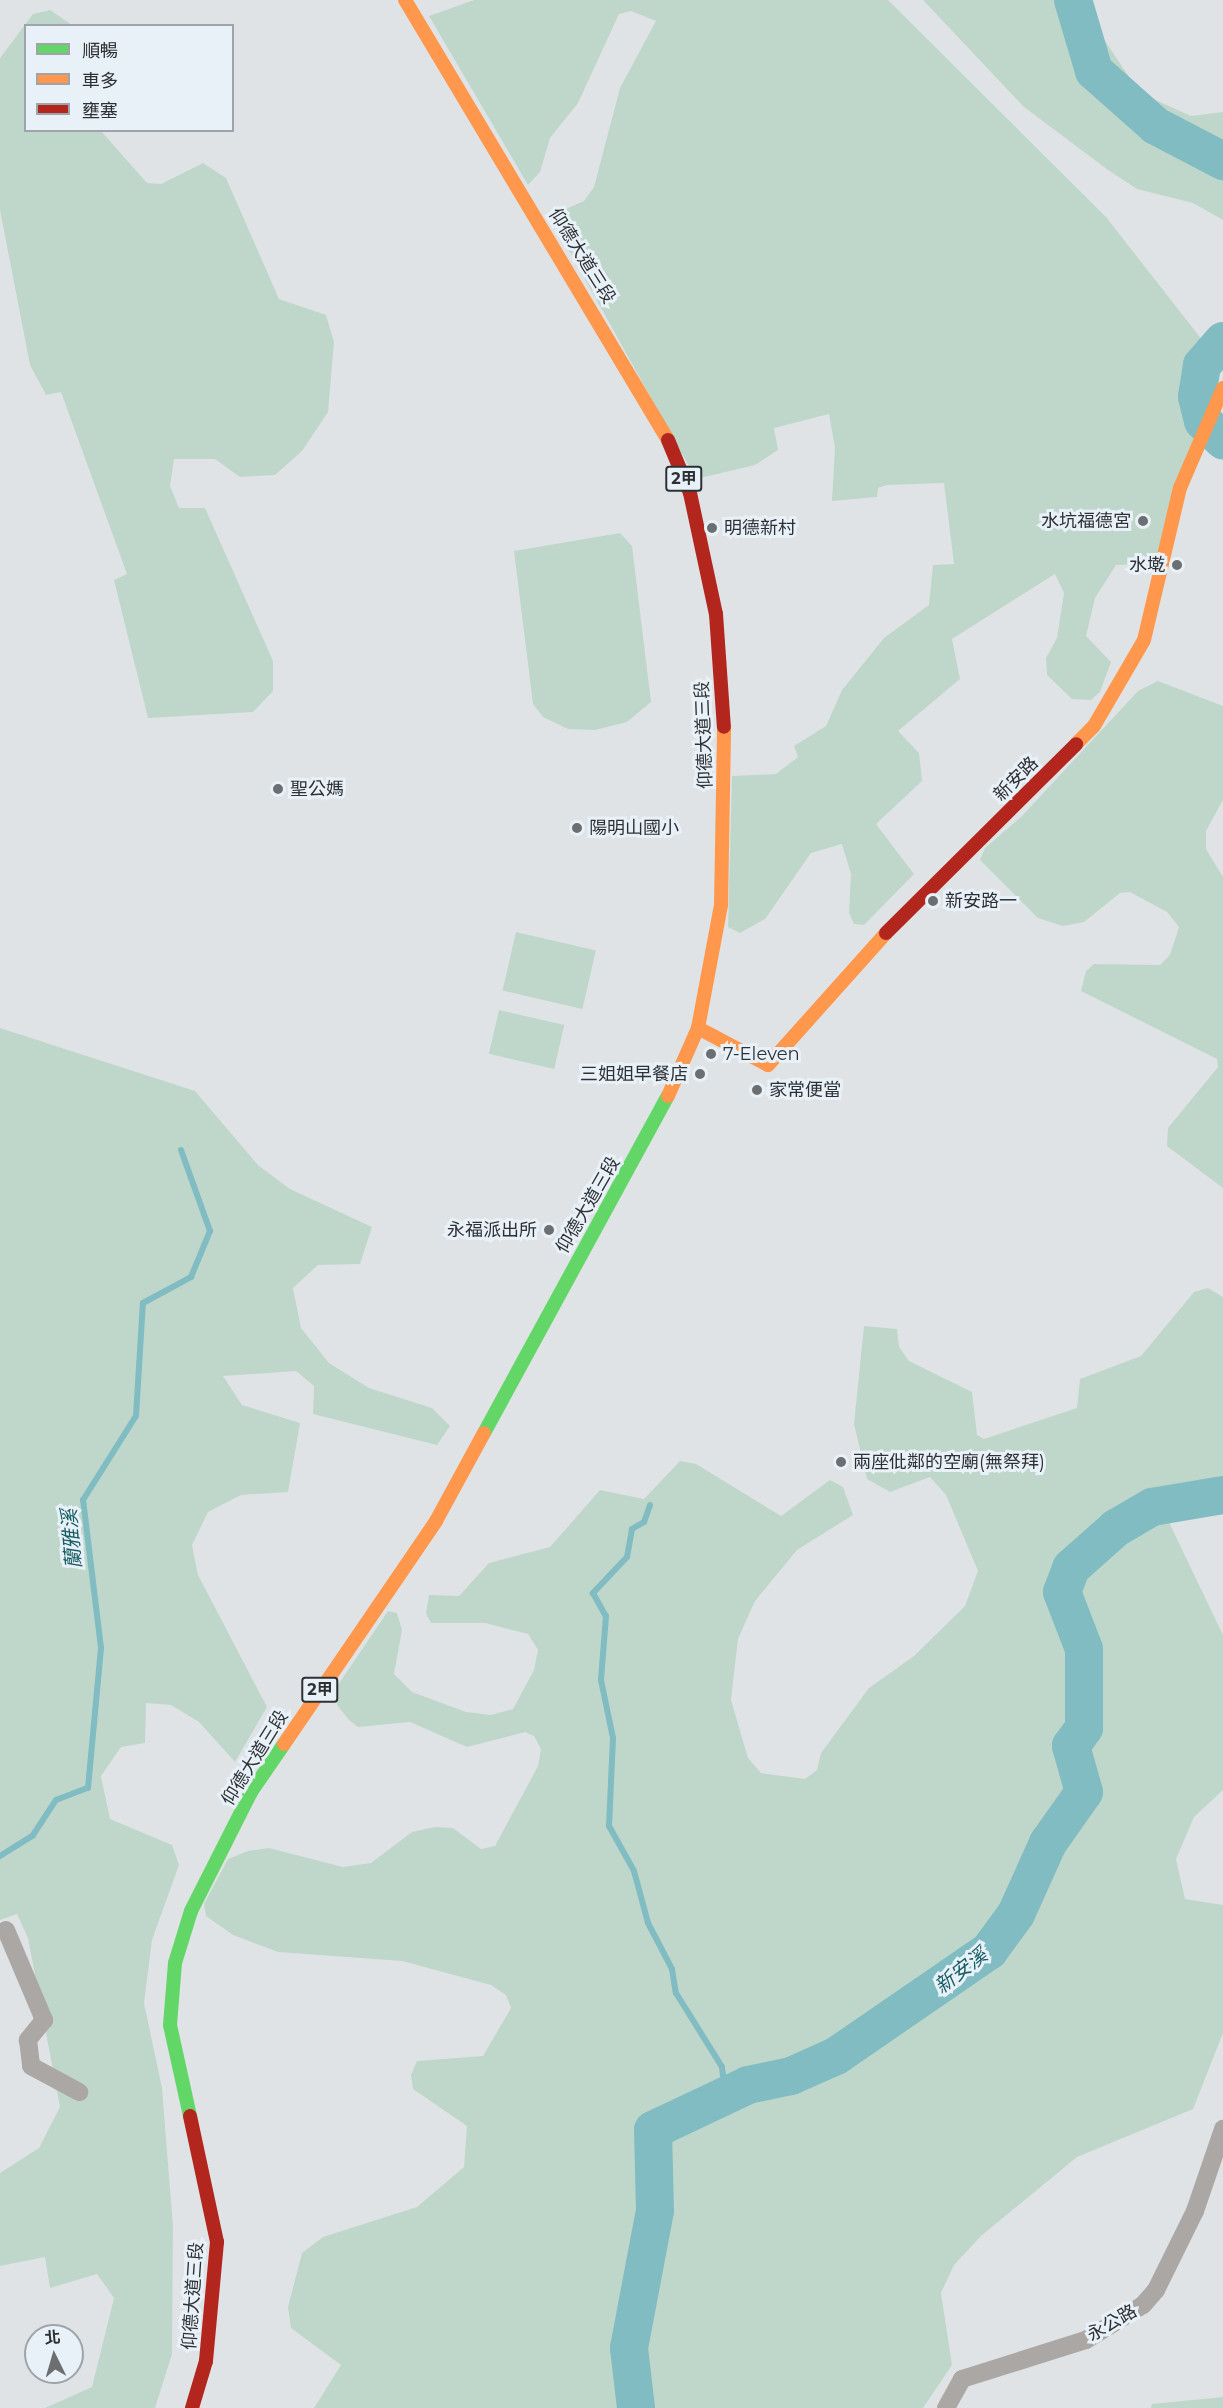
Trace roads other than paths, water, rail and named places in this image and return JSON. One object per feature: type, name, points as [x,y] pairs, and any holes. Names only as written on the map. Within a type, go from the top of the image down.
[{"type":"main road","name":"仰德大道三段","points":[[192,2408],[206,2361],[218,2242],[170,2025],[175,1963],[191,1911],[251,1792],[436,1521],[680,1075],[698,1028],[721,905],[725,746],[716,614],[690,493],[666,434],[620,353],[405,0]]},
{"type":"main road","name":"新安路","points":[[698,1028],[768,1065],[886,933],[1094,726],[1144,640],[1180,488],[1223,388]]},
{"type":"street","points":[[6,1930],[44,2020],[28,2040],[32,2066],[79,2092]]},
{"type":"street","name":"永公路","points":[[946,2408],[962,2379],[1086,2340],[1143,2305],[1156,2290],[1195,2211],[1223,2129]]},
{"type":"waterway","points":[[1073,0],[1094,71],[1156,126],[1223,161]]},
{"type":"waterway","points":[[1223,341],[1202,365],[1197,397],[1203,421],[1223,440]]},
{"type":"waterway","name":"蘭雅溪","points":[[0,1856],[33,1835],[56,1800],[88,1788],[101,1648],[83,1500],[136,1416],[143,1303],[191,1277],[210,1231],[181,1150]]},
{"type":"waterway","name":"新安溪","points":[[636,2408],[629,2348],[655,2211],[653,2130],[748,2085],[791,2076],[836,2056],[989,1951],[1016,1914],[1048,1843],[1084,1792],[1071,1746],[1084,1728],[1084,1649],[1062,1592],[1071,1568],[1116,1528],[1152,1507],[1223,1495]]},
{"type":"waterway","points":[[650,1505],[644,1522],[632,1529],[627,1557],[593,1593],[606,1616],[601,1680],[613,1738],[609,1826],[634,1871],[648,1923],[672,1969],[676,1993],[722,2067],[726,2099]]},
{"type":"place","name":"水坑福德宮","points":[[1143,521]]},
{"type":"place","name":"明德新村","points":[[712,528]]},
{"type":"place","name":"水墘","points":[[1177,565]]},
{"type":"place","name":"聖公媽","points":[[278,789]]},
{"type":"place","name":"陽明山國小","points":[[577,828]]},
{"type":"place","name":"新安路一","points":[[933,901]]},
{"type":"place","name":"7-Eleven","points":[[711,1054]]},
{"type":"place","name":"三姐姐早餐店","points":[[700,1074]]},
{"type":"place","name":"家常便當","points":[[757,1090]]},
{"type":"place","name":"永福派出所","points":[[549,1230]]},
{"type":"place","name":"兩座仳鄰的空廟(無祭拜)","points":[[841,1462]]}]
